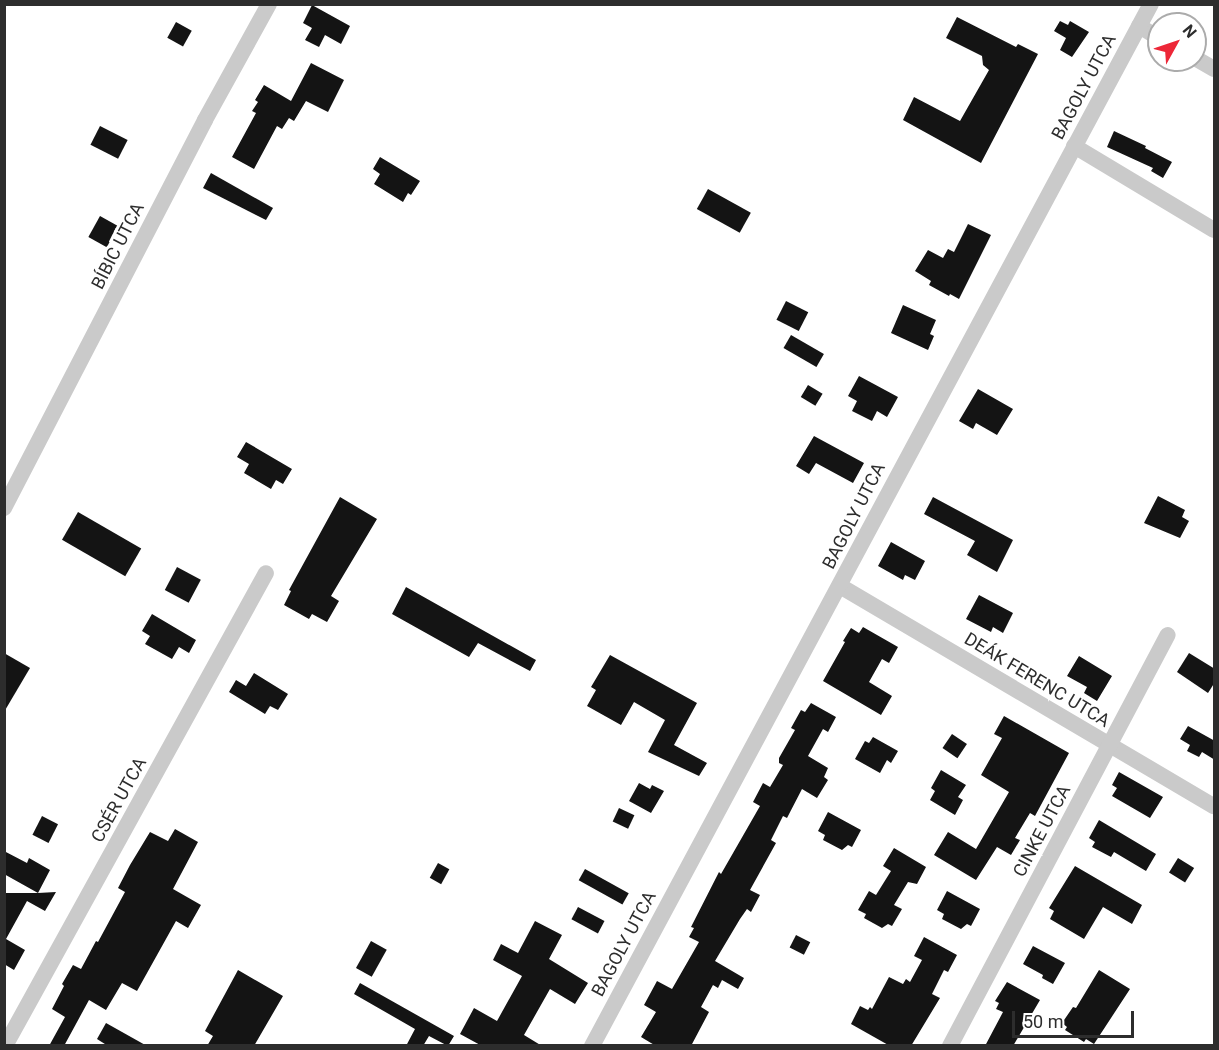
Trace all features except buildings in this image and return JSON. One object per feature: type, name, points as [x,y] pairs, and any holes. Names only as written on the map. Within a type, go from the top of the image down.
[{"type":"street","name":"BÍBIC UTCA","points":[[4,507],[205,120],[269,4]]},
{"type":"street","name":"BAGOLY UTCA","points":[[592,1046],[1150,4]]},
{"type":"street","points":[[1139,26],[1147,31]]},
{"type":"street","points":[[1074,146],[1215,230]]},
{"type":"street","name":"CSÉR UTCA","points":[[5,1046],[266,573]]},
{"type":"street","name":"DEÁK FERENC UTCA","points":[[840,586],[1215,806]]},
{"type":"street","name":"CINKE UTCA","points":[[950,1046],[1168,635]]}]
